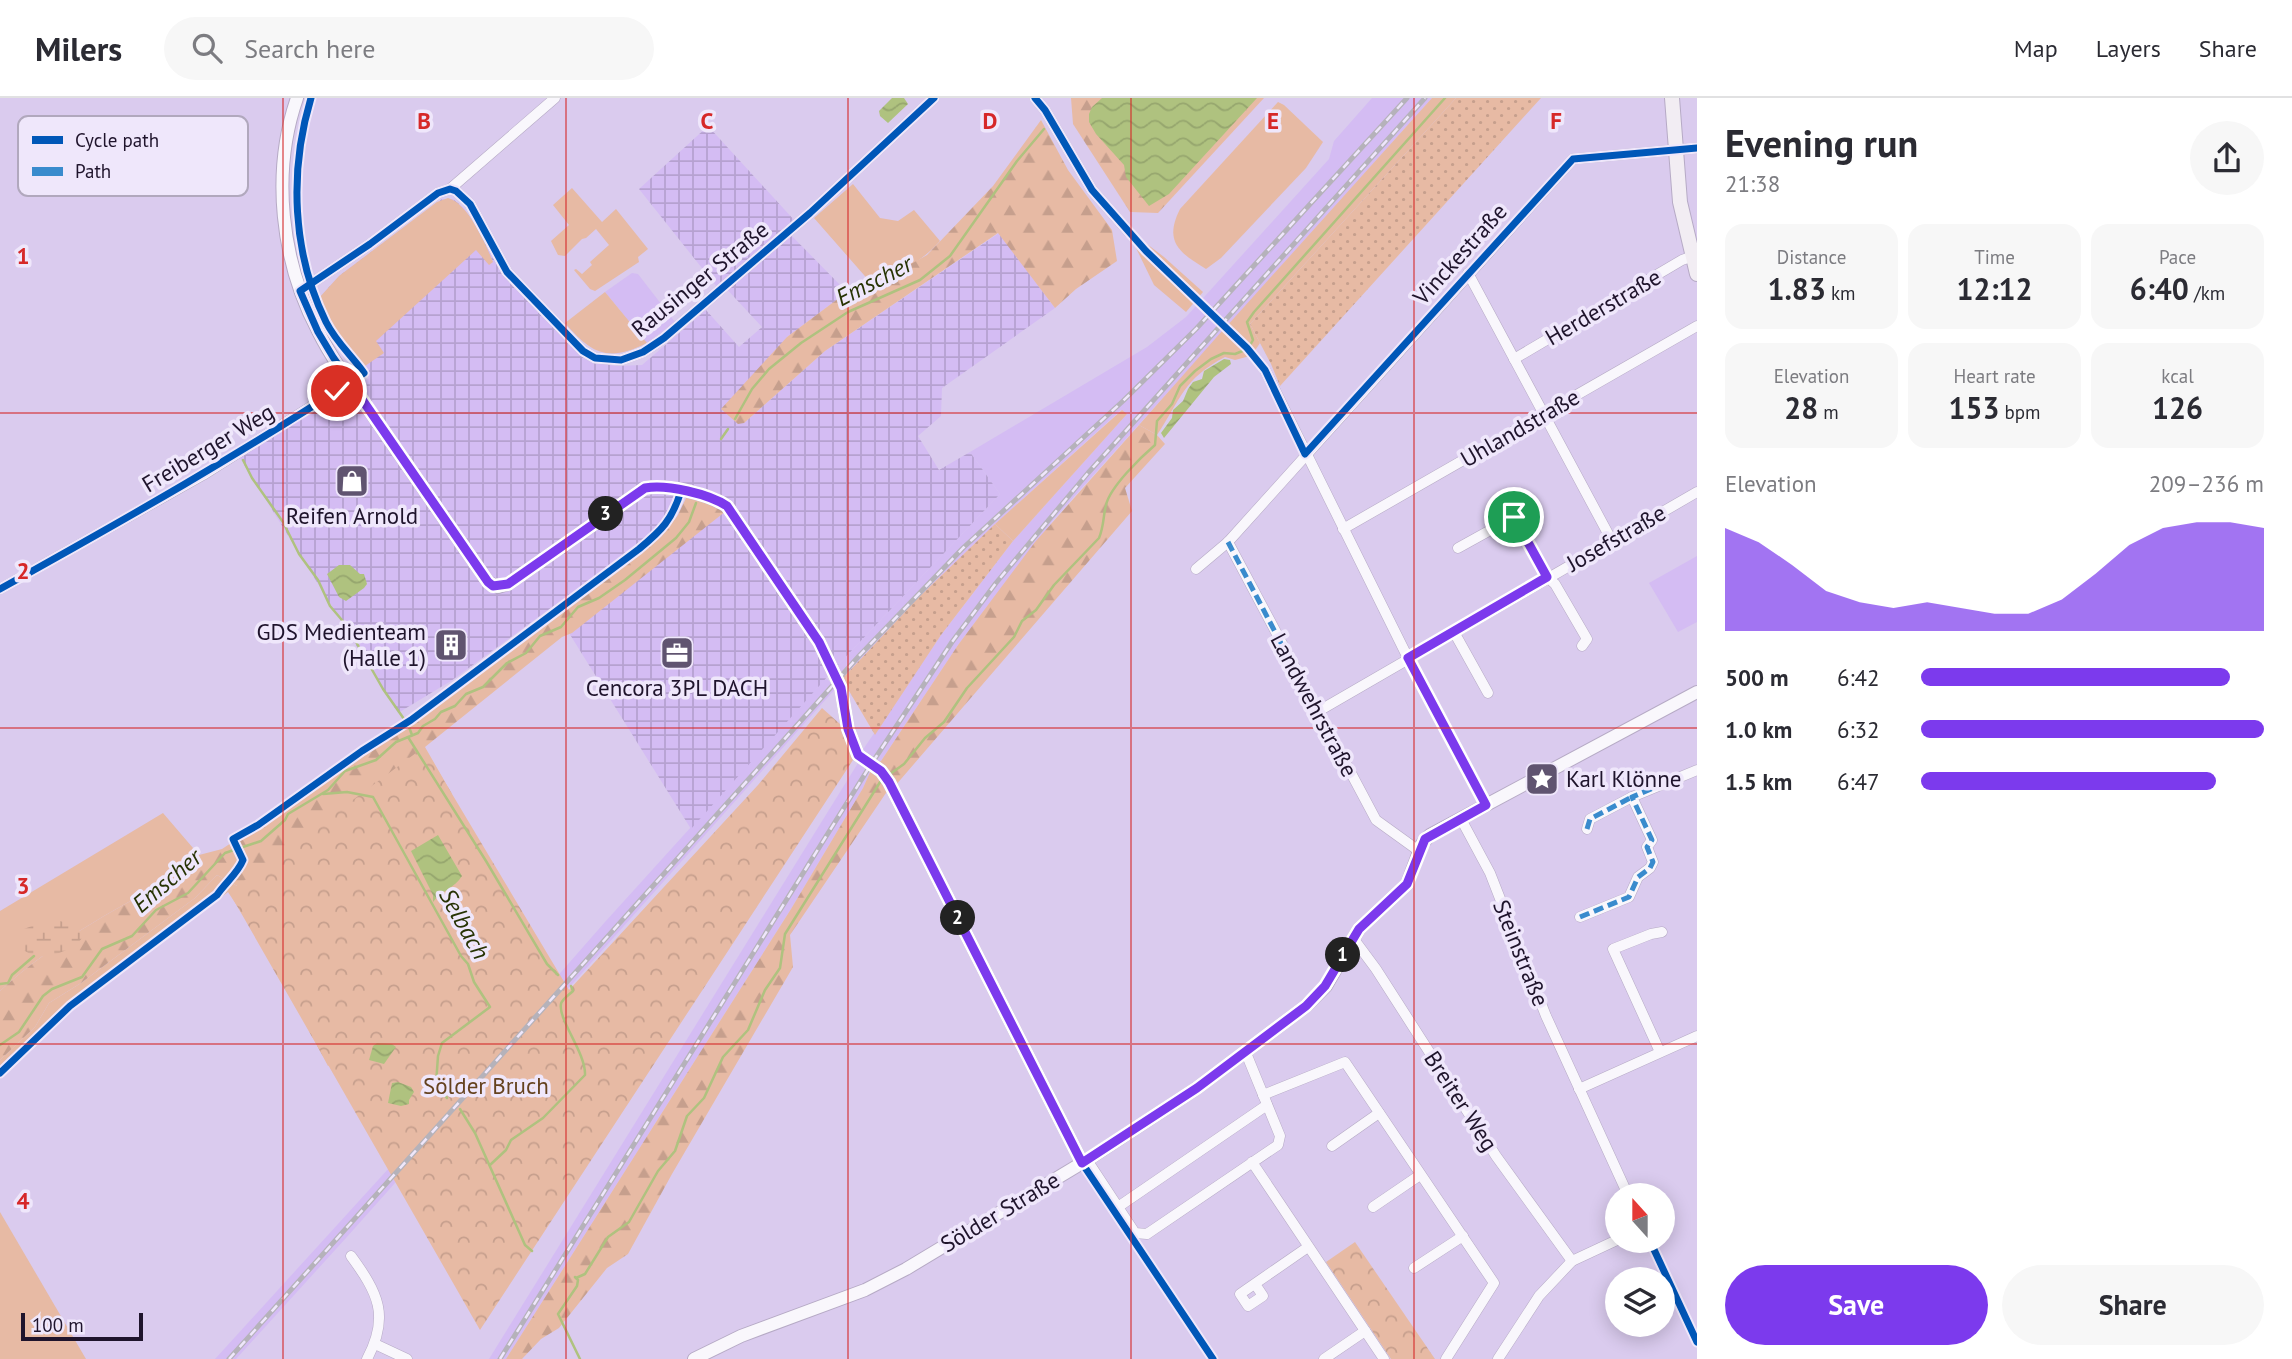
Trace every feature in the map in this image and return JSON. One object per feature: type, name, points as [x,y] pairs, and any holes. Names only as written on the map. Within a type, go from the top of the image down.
[{"type":"main road","points":[[1672,98],[1680,202],[1695,255],[1697,274]]},
{"type":"street","points":[[297,98],[285,153],[282,196],[288,245],[300,291],[318,332],[350,382],[488,582],[493,586],[508,584],[645,488],[661,487],[706,497],[731,510],[819,642],[841,688],[848,729],[858,755],[881,771],[889,782],[1084,1161],[1135,1233],[1147,1234],[1280,1141],[1246,1053]]},
{"type":"street","points":[[300,291],[370,244],[438,193],[450,189],[555,98]]},
{"type":"street","name":"Rausinger Straße","points":[[450,189],[470,204],[507,272],[569,338],[595,358],[621,360],[642,352],[664,338],[810,213],[934,98]]},
{"type":"street","points":[[1035,98],[1045,110],[1092,190],[1129,232]]},
{"type":"street","name":"Vinckestraße","points":[[1196,569],[1228,542],[1573,159],[1697,148]]},
{"type":"street","name":"Herderstraße","points":[[1514,359],[1695,255]]},
{"type":"street","points":[[1468,273],[1612,541]]},
{"type":"street","name":"Uhlandstraße","points":[[1343,529],[1697,326]]},
{"type":"street","points":[[1265,370],[1408,658],[1486,805]]},
{"type":"street","name":"Freiberger Weg","points":[[0,589],[269,435],[350,382]]},
{"type":"street","name":"Josefstraße","points":[[1317,712],[1697,492]]},
{"type":"street","points":[[1458,548],[1514,517],[1547,577],[1555,584],[1587,639],[1582,646]]},
{"type":"street","name":"Landwehrstraße","points":[[1228,542],[1376,820],[1419,851]]},
{"type":"street","points":[[1454,632],[1488,693]]},
{"type":"street","name":"Sölder Straße","points":[[694,1359],[741,1336],[865,1290],[917,1263],[1197,1088],[1306,1006],[1325,986],[1365,922],[1407,884],[1419,851],[1430,835],[1697,692]]},
{"type":"street","points":[[1587,829],[1590,819],[1632,797],[1697,770]]},
{"type":"street","points":[[1580,917],[1629,897],[1638,877],[1650,868],[1653,862],[1647,847],[1652,840],[1632,797]]},
{"type":"street","name":"Steinstraße","points":[[1461,819],[1490,873],[1546,1016],[1623,1183]]},
{"type":"street","points":[[1660,1052],[1613,949],[1662,932]]},
{"type":"street","name":"Breiter Weg","points":[[1353,938],[1496,1156],[1572,1261]]},
{"type":"street","points":[[1579,1088],[1697,1036]]},
{"type":"street","points":[[1118,1207],[1265,1100],[1345,1062],[1494,1283],[1446,1359]]},
{"type":"street","points":[[1332,1146],[1380,1113]]},
{"type":"street","points":[[1252,1162],[1384,1359]]},
{"type":"street","points":[[1373,1207],[1420,1175]]},
{"type":"street","points":[[1414,1268],[1463,1236]]},
{"type":"street","points":[[1498,1359],[1539,1296],[1572,1261],[1605,1246]]},
{"type":"street","points":[[1255,1284],[1308,1247]]},
{"type":"street","points":[[351,1256],[371,1285],[377,1299],[380,1320],[375,1344],[366,1359]]},
{"type":"street","points":[[1324,1359],[1366,1331]]},
{"type":"street","points":[[375,1344],[407,1359]]},
{"type":"shaded area","points":[[1372,98],[1432,98],[1054,519],[958,645],[881,761],[875,764],[862,751],[941,635],[1013,541],[1127,414],[1121,410],[995,524],[918,598],[842,679],[837,666],[1000,494],[970,452],[1147,347],[1186,317],[1329,159],[1334,141]]},
{"type":"shaded area","points":[[708,126],[795,221],[785,229],[847,292],[787,337],[744,423],[825,351],[999,233],[1055,308],[942,388],[941,416],[918,436],[939,470],[970,452],[1000,494],[837,666],[691,829],[569,633],[707,502],[676,494],[665,522],[656,531],[451,681],[398,713],[240,458],[339,393],[350,392],[369,378],[336,335],[319,298],[339,276],[442,199],[453,199],[464,208],[507,279],[591,362],[616,366],[642,365],[706,310],[739,347],[762,327],[722,284],[717,287],[639,189]]},
{"type":"shaded area","points":[[632,273],[638,274],[675,322],[647,343],[605,292]]},
{"type":"shaded area","points":[[1697,556],[1697,622],[1678,632],[1649,583]]},
{"type":"shaded area","points":[[826,678],[836,688],[346,1238],[236,1359],[215,1359],[389,1168],[605,922]]},
{"type":"shaded area","points":[[858,763],[872,768],[863,788],[791,909],[506,1359],[489,1359]]},
{"type":"green space","points":[[1071,98],[1264,98],[1158,213],[1130,212],[1073,124]]},
{"type":"green space","points":[[1432,98],[1456,98],[1250,324],[1260,343],[1254,352],[1226,327]]},
{"type":"green space","points":[[1456,98],[1541,98],[1280,386],[1250,324]]},
{"type":"green space","points":[[1278,102],[1323,142],[1306,168],[1221,258],[1206,269],[1176,245],[1173,229],[1175,220],[1180,209]]},
{"type":"green space","points":[[1041,120],[1068,170],[1112,230],[1117,261],[1076,289],[1055,308],[998,233],[825,351],[744,423],[738,424],[721,409],[787,337],[847,292],[888,277],[927,255],[993,186]]},
{"type":"green space","points":[[853,184],[880,218],[898,221],[914,210],[940,241],[908,266],[871,283],[814,218]]},
{"type":"green space","points":[[572,188],[602,222],[616,209],[648,249],[638,257],[639,262],[595,291],[590,289],[574,270],[582,274],[592,265],[590,262],[609,245],[596,229],[565,256],[558,255],[551,241],[569,225],[553,205]]},
{"type":"green space","points":[[448,198],[455,201],[469,216],[493,262],[489,265],[476,250],[376,341],[384,353],[365,366],[338,334],[319,298],[339,276],[437,202]]},
{"type":"green space","points":[[1143,241],[1203,292],[1186,312],[1154,285],[1136,248]]},
{"type":"green space","points":[[605,292],[647,343],[622,352],[602,352],[584,342],[565,323]]},
{"type":"green space","points":[[1223,330],[1250,356],[1235,360],[1225,357],[1200,373],[1184,391],[1157,435],[1139,425]]},
{"type":"green space","points":[[1122,410],[1127,414],[1013,541],[995,524]]},
{"type":"green space","points":[[1139,425],[1157,435],[1165,444],[1125,488],[1132,511],[895,786],[875,764],[881,761],[958,645],[1035,542]]},
{"type":"green space","points":[[687,496],[726,511],[425,747],[452,794],[389,1031],[328,1066],[267,952],[239,887],[217,875],[195,898],[81,983],[49,1003],[35,1027],[0,1060],[0,991],[22,972],[91,924],[191,869],[199,855],[222,849],[387,740],[661,537],[678,515]]},
{"type":"green space","points":[[995,524],[1013,541],[941,635],[875,735],[842,679],[918,598]]},
{"type":"green space","name":"Sölder Bruch","points":[[822,708],[840,724],[853,760],[480,1330],[229,892],[424,747],[569,990],[758,785]]},
{"type":"green space","points":[[872,768],[888,790],[790,935],[793,967],[628,1254],[607,1268],[559,1328],[541,1339],[522,1359],[506,1359],[791,909],[863,788]]},
{"type":"green space","points":[[163,813],[199,855],[191,869],[67,939],[0,991],[0,911]]},
{"type":"green space","points":[[217,875],[239,887],[267,952],[228,892],[72,1009],[0,1078],[0,1060],[35,1027],[49,1003],[81,983],[195,898]]},
{"type":"green space","points":[[60,921],[82,933],[83,937],[69,949],[41,956],[24,950],[18,943],[24,929],[42,922]]},
{"type":"green space","points":[[0,1212],[86,1359],[0,1359]]},
{"type":"green space","points":[[1355,1242],[1435,1359],[1391,1359],[1326,1262]]},
{"type":"water","points":[[892,98],[904,98],[908,104],[888,123],[880,116],[879,111]]},
{"type":"water","points":[[1102,98],[1257,98],[1169,194],[1149,206],[1126,177],[1124,165],[1096,134],[1089,122],[1092,107]]},
{"type":"water","points":[[1224,359],[1230,360],[1231,364],[1214,377],[1164,438],[1161,433],[1193,382],[1202,379],[1204,371]]},
{"type":"water","points":[[339,565],[350,565],[360,574],[364,574],[367,584],[346,601],[339,597],[327,574]]},
{"type":"water","points":[[438,835],[462,876],[433,902],[433,895],[411,851]]},
{"type":"water","points":[[377,1043],[392,1044],[396,1047],[384,1064],[369,1060],[373,1046]]},
{"type":"water","points":[[398,1082],[411,1087],[414,1092],[409,1104],[401,1106],[388,1103],[392,1083]]},
{"type":"waterway","points":[[1249,347],[1253,340],[1247,322],[1254,312],[1445,98]]},
{"type":"waterway","name":"Emscher","points":[[735,419],[752,389],[769,369],[801,343],[848,312],[920,280],[950,256],[1017,161],[1044,129]]},
{"type":"waterway","points":[[890,774],[904,764],[925,738],[944,722],[967,688],[1014,637],[1022,621],[1036,610],[1054,585],[1099,538],[1106,505],[1113,490],[1155,445],[1157,421],[1172,404],[1180,386],[1211,359],[1224,353],[1235,354],[1245,350]]},
{"type":"waterway","name":"Emscher","points":[[721,439],[728,429]]},
{"type":"waterway","points":[[243,460],[252,478],[283,522],[299,554],[318,580],[330,606],[347,626],[383,689],[404,719]]},
{"type":"waterway","name":"Emscher","points":[[0,1045],[19,1032],[43,996],[52,989],[82,977],[102,949],[132,936],[156,910],[188,893],[225,853],[261,841],[285,820],[288,814],[328,790],[345,771],[376,760],[396,742],[418,733],[441,712],[455,706],[466,694],[483,687],[507,663],[526,653],[540,636],[561,627],[578,607],[599,598],[625,580],[676,538],[689,522],[696,503]]},
{"type":"waterway","points":[[409,727],[412,735]]},
{"type":"waterway","points":[[408,737],[547,964],[558,975]]},
{"type":"waterway","points":[[576,1278],[585,1274],[608,1237],[629,1222],[658,1171],[675,1151],[687,1116],[704,1098],[723,1057],[748,1030],[765,990],[780,968],[785,934],[882,779]]},
{"type":"waterway","name":"Selbach","points":[[323,794],[347,792],[373,797],[490,1007],[442,1043],[436,1084],[447,1098]]},
{"type":"waterway","points":[[0,984],[8,983],[12,975],[34,956]]},
{"type":"waterway","points":[[490,1165],[506,1150],[511,1140],[543,1118],[585,1075],[581,1057],[561,1011],[562,1002],[573,991],[571,986]]},
{"type":"waterway","name":"Selbach","points":[[460,1109],[475,1133],[525,1245],[532,1251]]},
{"type":"waterway","name":"Selbach","points":[[575,1277],[578,1280],[577,1286],[558,1314],[580,1359]]},
{"type":"railway","points":[[229,1359],[859,656],[963,548],[1123,401],[1196,329],[1407,98]]},
{"type":"railway","points":[[500,1359],[870,766],[952,642],[996,583],[1088,473],[1425,98]]},
{"type":"marked path","points":[[1228,542],[1317,712]]},
{"type":"marked path","points":[[1580,917],[1629,897],[1638,877],[1650,868],[1653,862],[1647,847],[1652,840],[1632,797],[1663,784]]},
{"type":"marked path","points":[[1587,829],[1590,819],[1632,797]]},
{"type":"cycle path","points":[[0,589],[139,511],[364,373],[326,322],[306,268],[297,183],[299,154],[311,98]]},
{"type":"cycle path","points":[[934,98],[810,213],[664,338],[643,352],[621,360],[595,358],[583,351],[507,272],[470,204],[450,189],[438,193],[370,244],[300,291],[318,332],[333,357],[488,582],[498,587],[508,584],[645,488],[690,492],[714,500],[731,510],[819,642],[841,688],[848,729],[858,755],[881,771],[889,782],[1082,1163],[1213,1359]]},
{"type":"cycle path","points":[[1035,98],[1045,110],[1092,190],[1146,251],[1247,348],[1265,370],[1305,454],[1573,159],[1697,148]]},
{"type":"cycle path","points":[[0,1073],[70,1006],[217,895],[243,860],[233,839],[258,825],[362,751],[411,720],[639,549],[665,524],[681,491]]},
{"type":"cycle path","points":[[1656,1253],[1697,1342]]},
{"type":"place","name":"Reifen Arnold","points":[[352,481]]},
{"type":"place","name":"GDS Medienteam (Halle 1)","points":[[451,645]]},
{"type":"place","name":"Cencora 3PL DACH","points":[[677,653]]},
{"type":"place","name":"Karl Klönne","points":[[1542,779]]},
{"type":"route","points":[[337,391],[350,382],[493,586],[508,584],[645,488],[653,486],[681,491],[727,506],[819,642],[841,688],[848,729],[858,755],[886,776],[1082,1163],[1197,1088],[1306,1006],[1325,986],[1359,929],[1404,889],[1425,839],[1486,805],[1408,658],[1547,577],[1514,517]]}]
